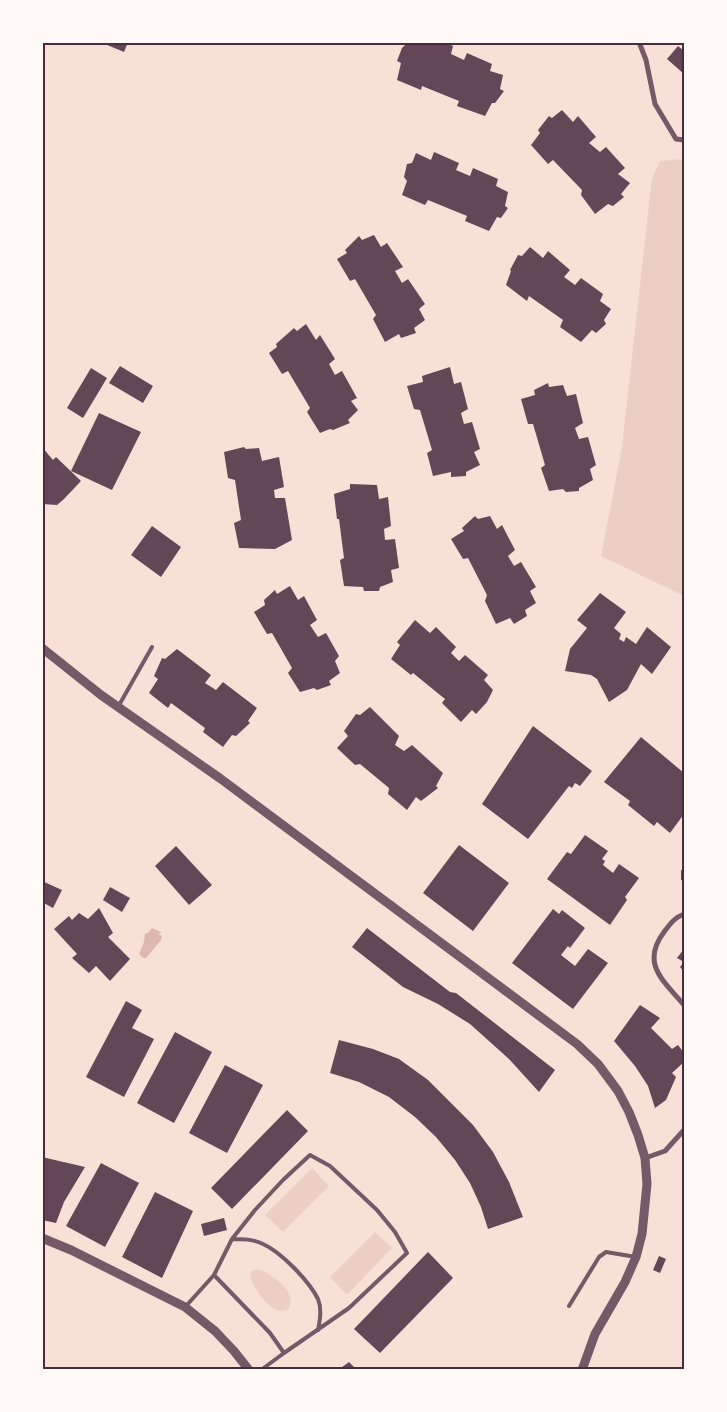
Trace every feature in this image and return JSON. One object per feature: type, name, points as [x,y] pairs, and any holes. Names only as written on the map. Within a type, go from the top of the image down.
[{"type":"street","points":[[639,42],[646,60],[656,104],[676,139],[684,140]]},
{"type":"street","points":[[42,648],[118,707],[221,779],[577,1044],[598,1064],[618,1091],[635,1127],[645,1158],[648,1184],[642,1234],[636,1257],[625,1282],[595,1334],[582,1370]]},
{"type":"street","points":[[684,914],[675,917],[658,940],[653,957],[658,975],[684,1005]]},
{"type":"street","points":[[645,1158],[665,1151],[684,1130]]},
{"type":"street","points":[[42,1238],[72,1250],[185,1307],[215,1331],[234,1350],[248,1370]]},
{"type":"lane","points":[[118,707],[152,647]]},
{"type":"lane","points":[[185,1307],[214,1275],[232,1239],[255,1210],[283,1180],[310,1155],[330,1166],[377,1210],[396,1232],[407,1253],[349,1308],[261,1370]]},
{"type":"lane","points":[[232,1239],[249,1240],[263,1244],[281,1257],[306,1280],[318,1300],[321,1315],[318,1330]]},
{"type":"lane","points":[[569,1306],[599,1257],[606,1252],[636,1257]]},
{"type":"lane","points":[[214,1275],[270,1333],[284,1353]]},
{"type":"shaded area","points":[[684,159],[684,596],[601,556],[622,447],[652,178],[660,161]]},
{"type":"shaded area","points":[[152,928],[161,932],[159,934],[162,936],[161,940],[146,958],[143,958],[139,954],[144,942],[145,933],[147,934]]},
{"type":"shaded area","points":[[312,1168],[329,1186],[283,1232],[265,1215]]},
{"type":"shaded area","points":[[375,1232],[392,1248],[347,1295],[330,1277]]},
{"type":"shaded area","points":[[257,1269],[276,1279],[287,1290],[290,1297],[288,1310],[280,1311],[275,1309],[261,1297],[250,1277],[251,1271]]},
{"type":"building","points":[[100,42],[128,42],[124,52]]},
{"type":"building","points":[[408,42],[445,42],[453,46],[451,54],[464,60],[467,53],[492,64],[490,71],[503,75],[500,89],[504,91],[495,103],[492,103],[485,116],[457,106],[459,101],[422,86],[421,90],[397,80],[401,63],[397,61],[402,48]]},
{"type":"building","points":[[678,46],[684,51],[684,74],[667,59]]},
{"type":"building","points":[[562,110],[573,122],[578,116],[596,137],[589,143],[600,152],[606,147],[625,168],[618,174],[630,183],[621,194],[624,197],[613,206],[608,204],[595,214],[581,195],[582,190],[553,160],[548,164],[531,145],[540,133],[538,130],[549,116],[552,118]]},
{"type":"building","points":[[434,152],[459,163],[456,170],[470,176],[473,168],[498,179],[496,186],[508,192],[505,206],[508,208],[501,218],[497,217],[489,231],[465,221],[467,216],[428,200],[425,205],[402,195],[407,181],[404,177],[407,164],[412,163],[416,153],[431,160]]},
{"type":"building","points":[[374,235],[381,247],[387,243],[403,267],[395,271],[402,283],[408,279],[425,304],[419,309],[425,320],[414,328],[416,333],[401,338],[399,334],[385,342],[373,319],[376,315],[355,279],[350,281],[337,259],[347,253],[345,250],[359,236],[362,240]]},
{"type":"building","points":[[530,247],[543,258],[548,251],[570,270],[564,277],[575,285],[581,278],[603,294],[600,301],[611,309],[604,320],[606,324],[596,333],[592,330],[581,342],[560,327],[563,320],[529,296],[527,301],[506,285],[510,270],[518,255],[522,256]]},
{"type":"building","points":[[306,324],[316,340],[320,335],[335,359],[329,364],[335,375],[342,371],[357,398],[351,401],[358,410],[348,420],[350,423],[320,433],[307,412],[310,408],[288,371],[282,374],[269,353],[294,328],[297,331]]},
{"type":"building","points":[[120,366],[153,386],[143,403],[109,383]]},
{"type":"building","points":[[450,367],[454,384],[461,382],[468,409],[461,413],[464,424],[472,422],[480,449],[474,452],[480,465],[466,472],[466,476],[451,477],[451,472],[433,476],[427,453],[432,450],[420,410],[414,409],[407,386],[423,382],[422,376]]},
{"type":"building","points":[[91,368],[107,378],[83,418],[67,408]]},
{"type":"building","points":[[548,383],[549,387],[563,385],[567,396],[576,394],[583,423],[575,428],[579,439],[588,437],[596,465],[590,469],[593,480],[579,488],[579,491],[566,492],[563,489],[549,491],[541,468],[545,465],[533,424],[528,424],[521,399],[535,395],[534,390]]},
{"type":"building","points":[[99,413],[141,432],[112,490],[71,471]]},
{"type":"building","points":[[42,447],[53,460],[56,457],[81,481],[57,505],[42,504]]},
{"type":"building","points":[[244,447],[246,449],[259,448],[262,461],[279,457],[284,487],[274,490],[275,498],[285,498],[292,540],[275,549],[239,548],[234,523],[241,520],[235,480],[228,478],[224,452]]},
{"type":"building","points":[[350,484],[377,485],[379,499],[388,497],[391,526],[384,529],[385,540],[395,539],[399,568],[391,570],[393,582],[380,587],[379,591],[364,591],[363,587],[344,586],[340,560],[344,558],[334,494],[350,489]]},
{"type":"building","points":[[475,516],[478,519],[490,516],[497,529],[502,525],[515,550],[508,556],[514,566],[521,562],[536,587],[530,591],[536,603],[525,610],[527,616],[514,624],[510,618],[496,624],[485,601],[487,595],[468,558],[463,559],[451,539],[464,531],[462,528]]},
{"type":"building","points":[[152,526],[181,547],[161,577],[131,555]]},
{"type":"building","points":[[290,586],[298,600],[304,596],[317,620],[310,625],[318,637],[326,633],[339,656],[335,661],[340,673],[329,681],[331,685],[317,690],[314,688],[300,692],[288,673],[292,668],[272,633],[267,634],[254,612],[265,605],[264,600],[275,590],[277,594]]},
{"type":"building","points":[[600,593],[626,612],[614,628],[621,634],[619,639],[624,642],[626,637],[636,644],[647,627],[671,647],[652,674],[641,664],[627,690],[609,702],[597,679],[591,675],[565,671],[570,649],[587,628],[577,620]]},
{"type":"building","points":[[415,620],[430,633],[436,627],[456,647],[451,653],[459,661],[465,655],[488,675],[484,680],[493,690],[487,702],[476,714],[472,710],[461,722],[442,703],[445,699],[413,673],[411,675],[391,659],[400,645],[397,642]]},
{"type":"building","points":[[177,649],[211,675],[205,683],[216,690],[223,682],[257,708],[248,721],[250,723],[236,736],[232,735],[223,747],[203,732],[205,728],[171,703],[168,708],[149,693],[158,679],[154,676],[162,658],[165,659]]},
{"type":"building","points":[[370,707],[399,736],[395,745],[404,751],[412,745],[443,773],[436,786],[438,788],[421,801],[416,797],[407,810],[388,794],[389,788],[360,764],[355,765],[337,748],[348,736],[344,731],[356,714],[360,715]]},
{"type":"building","points":[[533,726],[592,771],[580,786],[575,783],[572,788],[569,786],[528,839],[482,804]]},
{"type":"building","points":[[641,737],[684,773],[684,814],[670,833],[657,822],[654,826],[628,805],[630,801],[604,782]]},
{"type":"building","points":[[585,835],[608,851],[602,859],[605,861],[603,865],[613,873],[619,864],[639,878],[625,897],[627,900],[610,925],[547,879],[567,852],[571,854]]},
{"type":"building","points":[[459,845],[509,883],[473,931],[423,893]]},
{"type":"building","points":[[176,846],[212,885],[189,905],[155,866]]},
{"type":"building","points":[[681,870],[684,870],[684,881],[681,880]]},
{"type":"building","points":[[42,881],[62,890],[53,908],[42,902]]},
{"type":"building","points":[[110,887],[130,898],[122,912],[103,900]]},
{"type":"building","points":[[99,908],[113,933],[108,937],[130,959],[110,981],[96,966],[89,973],[72,958],[77,954],[54,929],[69,916],[72,920],[79,913],[88,919]]},
{"type":"building","points":[[553,909],[559,914],[562,910],[585,928],[570,948],[568,946],[561,955],[575,966],[588,949],[608,963],[573,1009],[512,963]]},
{"type":"building","points":[[367,928],[450,992],[456,993],[555,1070],[539,1092],[509,1059],[470,1024],[438,1004],[403,987],[352,947]]},
{"type":"building","points":[[684,949],[684,962],[677,958]]},
{"type":"building","points":[[684,962],[684,972],[680,967]]},
{"type":"building","points":[[126,1001],[142,1010],[132,1028],[154,1039],[124,1097],[86,1077]]},
{"type":"building","points":[[640,1005],[660,1018],[651,1028],[672,1049],[678,1045],[684,1053],[684,1062],[672,1073],[676,1077],[666,1100],[655,1108],[648,1086],[635,1066],[614,1041]]},
{"type":"building","points":[[175,1032],[212,1052],[174,1123],[137,1103]]},
{"type":"building","points":[[339,1040],[373,1049],[399,1059],[428,1080],[473,1125],[493,1152],[509,1182],[523,1217],[488,1229],[470,1183],[455,1160],[436,1137],[415,1117],[389,1097],[359,1082],[330,1073]]},
{"type":"building","points":[[225,1065],[263,1085],[227,1153],[189,1133]]},
{"type":"building","points":[[287,1110],[308,1131],[232,1209],[211,1188]]},
{"type":"building","points":[[42,1157],[85,1167],[64,1202],[56,1223],[42,1220]]},
{"type":"building","points":[[101,1163],[139,1183],[105,1247],[66,1226]]},
{"type":"building","points":[[155,1192],[193,1211],[162,1278],[122,1257]]},
{"type":"building","points":[[224,1218],[227,1230],[204,1236],[201,1224]]},
{"type":"building","points":[[428,1252],[453,1278],[380,1353],[354,1329]]},
{"type":"building","points":[[659,1256],[666,1259],[660,1273],[653,1270]]},
{"type":"building","points":[[349,1362],[357,1370],[338,1370]]}]
